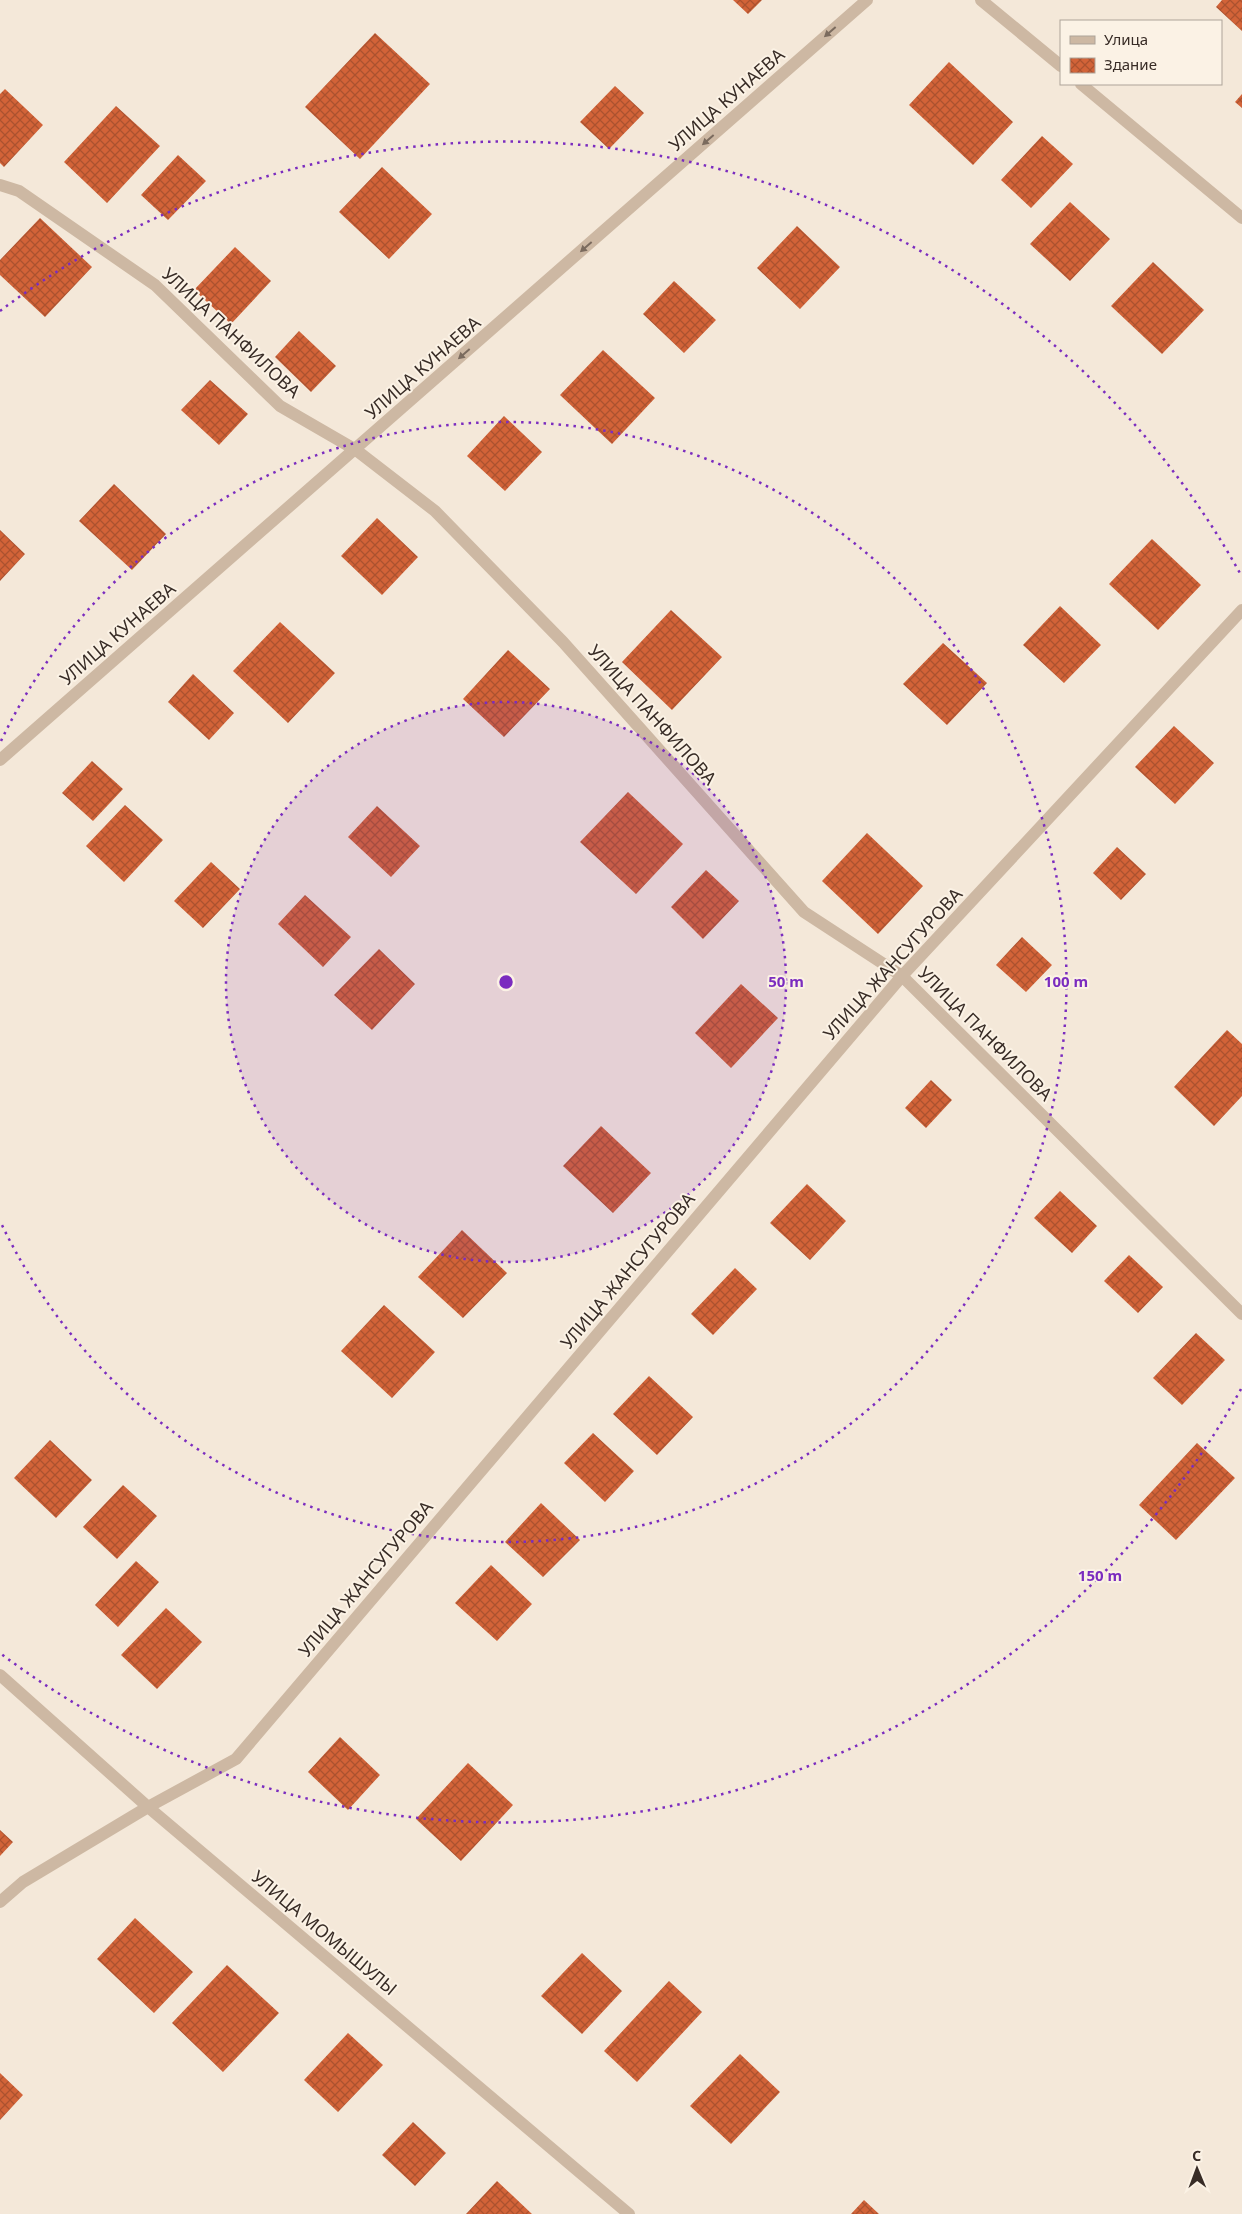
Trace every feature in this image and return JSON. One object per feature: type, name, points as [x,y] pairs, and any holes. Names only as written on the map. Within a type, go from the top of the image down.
[{"type":"street","name":"УЛИЦА КУНАЕВА","points":[[0,760],[356,450],[867,0]]},
{"type":"street","points":[[981,0],[1060,65]]},
{"type":"street","points":[[1082,85],[1242,218]]},
{"type":"street","name":"УЛИЦА ПАНФИЛОВА","points":[[0,186],[19,191],[155,285],[280,406],[356,450],[435,511],[557,635],[804,912],[902,976],[1242,1314]]},
{"type":"street","name":"УЛИЦА ЖАНСУГУРОВА","points":[[0,1902],[23,1882],[148,1807],[236,1759],[902,976],[1242,610]]},
{"type":"street","name":"УЛИЦА МОМЫШУЛЫ","points":[[0,1675],[148,1807],[629,2214]]},
{"type":"building","points":[[733,0],[762,0],[748,14]]},
{"type":"building","points":[[1222,0],[1242,0],[1242,31],[1216,7]]},
{"type":"building","points":[[375,33],[430,84],[360,159],[305,107]]},
{"type":"building","points":[[949,62],[1013,122],[973,165],[909,105]]},
{"type":"building","points":[[615,86],[644,113],[609,149],[580,122]]},
{"type":"building","points":[[5,89],[43,125],[4,167],[0,163],[0,94]]},
{"type":"building","points":[[1242,94],[1242,108],[1235,102]]},
{"type":"building","points":[[116,106],[160,146],[107,203],[64,162]]},
{"type":"building","points":[[1042,136],[1073,164],[1031,208],[1001,180]]},
{"type":"building","points":[[178,155],[206,181],[168,220],[141,195]]},
{"type":"building","points":[[382,167],[432,214],[389,259],[339,212]]},
{"type":"building","points":[[1070,202],[1110,239],[1070,281],[1030,244]]},
{"type":"building","points":[[40,218],[92,267],[45,317],[0,275],[0,260]]},
{"type":"building","points":[[797,226],[840,267],[800,309],[757,268]]},
{"type":"building","points":[[235,247],[271,281],[231,324],[194,290]]},
{"type":"building","points":[[1153,262],[1204,310],[1162,354],[1111,306]]},
{"type":"building","points":[[674,281],[716,320],[684,353],[643,314]]},
{"type":"building","points":[[299,331],[336,366],[311,392],[275,357]]},
{"type":"building","points":[[603,350],[655,398],[612,444],[560,395]]},
{"type":"building","points":[[210,380],[248,414],[219,445],[181,410]]},
{"type":"building","points":[[504,416],[542,452],[505,491],[467,456]]},
{"type":"building","points":[[114,484],[166,534],[132,570],[79,521]]},
{"type":"building","points":[[377,518],[418,557],[382,595],[341,556]]},
{"type":"building","points":[[0,530],[25,554],[0,581]]},
{"type":"building","points":[[1152,539],[1201,585],[1158,630],[1109,584]]},
{"type":"building","points":[[1060,606],[1101,645],[1064,683],[1023,645]]},
{"type":"building","points":[[671,610],[722,657],[672,710],[622,662]]},
{"type":"building","points":[[280,622],[335,673],[288,723],[233,671]]},
{"type":"building","points":[[943,643],[987,683],[947,725],[903,684]]},
{"type":"building","points":[[508,650],[550,689],[504,737],[463,699]]},
{"type":"building","points":[[193,674],[234,713],[209,740],[168,702]]},
{"type":"building","points":[[1174,726],[1214,763],[1175,804],[1135,767]]},
{"type":"building","points":[[92,761],[123,789],[93,821],[62,793]]},
{"type":"building","points":[[628,792],[683,844],[636,894],[580,842]]},
{"type":"building","points":[[125,805],[163,840],[124,882],[86,846]]},
{"type":"building","points":[[377,806],[420,846],[391,877],[348,837]]},
{"type":"building","points":[[867,833],[923,886],[878,934],[822,881]]},
{"type":"building","points":[[1117,847],[1146,874],[1121,900],[1093,873]]},
{"type":"building","points":[[211,862],[240,889],[203,928],[174,901]]},
{"type":"building","points":[[706,870],[739,901],[703,939],[671,907]]},
{"type":"building","points":[[305,895],[351,937],[323,967],[278,924]]},
{"type":"building","points":[[1022,937],[1052,965],[1026,992],[996,965]]},
{"type":"building","points":[[379,949],[415,984],[372,1030],[334,995]]},
{"type":"building","points":[[741,984],[778,1018],[731,1068],[695,1033]]},
{"type":"building","points":[[1227,1030],[1242,1044],[1242,1096],[1214,1126],[1174,1087]]},
{"type":"building","points":[[931,1080],[952,1100],[926,1128],[905,1108]]},
{"type":"building","points":[[601,1126],[651,1173],[613,1213],[563,1166]]},
{"type":"building","points":[[807,1184],[846,1221],[810,1260],[770,1223]]},
{"type":"building","points":[[1060,1191],[1097,1226],[1072,1253],[1034,1218]]},
{"type":"building","points":[[462,1230],[507,1273],[463,1318],[418,1277]]},
{"type":"building","points":[[1129,1255],[1163,1287],[1138,1313],[1104,1281]]},
{"type":"building","points":[[735,1268],[757,1289],[713,1335],[691,1314]]},
{"type":"building","points":[[384,1305],[435,1352],[392,1398],[341,1351]]},
{"type":"building","points":[[1196,1333],[1225,1360],[1182,1405],[1153,1378]]},
{"type":"building","points":[[649,1376],[693,1417],[657,1455],[613,1414]]},
{"type":"building","points":[[593,1433],[634,1471],[605,1502],[564,1463]]},
{"type":"building","points":[[50,1440],[92,1480],[56,1518],[14,1478]]},
{"type":"building","points":[[1197,1443],[1235,1478],[1176,1540],[1139,1505]]},
{"type":"building","points":[[123,1485],[157,1516],[117,1559],[83,1527]]},
{"type":"building","points":[[541,1503],[580,1540],[543,1577],[505,1542]]},
{"type":"building","points":[[136,1561],[159,1582],[118,1627],[95,1605]]},
{"type":"building","points":[[491,1565],[532,1604],[497,1641],[455,1603]]},
{"type":"building","points":[[166,1608],[202,1642],[157,1689],[121,1655]]},
{"type":"building","points":[[340,1737],[380,1775],[348,1810],[308,1772]]},
{"type":"building","points":[[468,1763],[513,1805],[461,1861],[416,1819]]},
{"type":"building","points":[[0,1830],[13,1842],[0,1856]]},
{"type":"building","points":[[135,1918],[193,1972],[154,2013],[97,1959]]},
{"type":"building","points":[[582,1953],[622,1991],[582,2034],[541,1996]]},
{"type":"building","points":[[227,1965],[279,2013],[223,2072],[172,2023]]},
{"type":"building","points":[[669,1981],[702,2012],[637,2082],[604,2051]]},
{"type":"building","points":[[348,2033],[383,2065],[338,2112],[304,2080]]},
{"type":"building","points":[[740,2054],[780,2092],[731,2144],[690,2106]]},
{"type":"building","points":[[0,2073],[23,2095],[0,2120]]},
{"type":"building","points":[[413,2122],[446,2153],[415,2186],[382,2155]]},
{"type":"building","points":[[497,2181],[532,2214],[466,2214]]},
{"type":"building","points":[[864,2200],[879,2214],[851,2214]]}]
